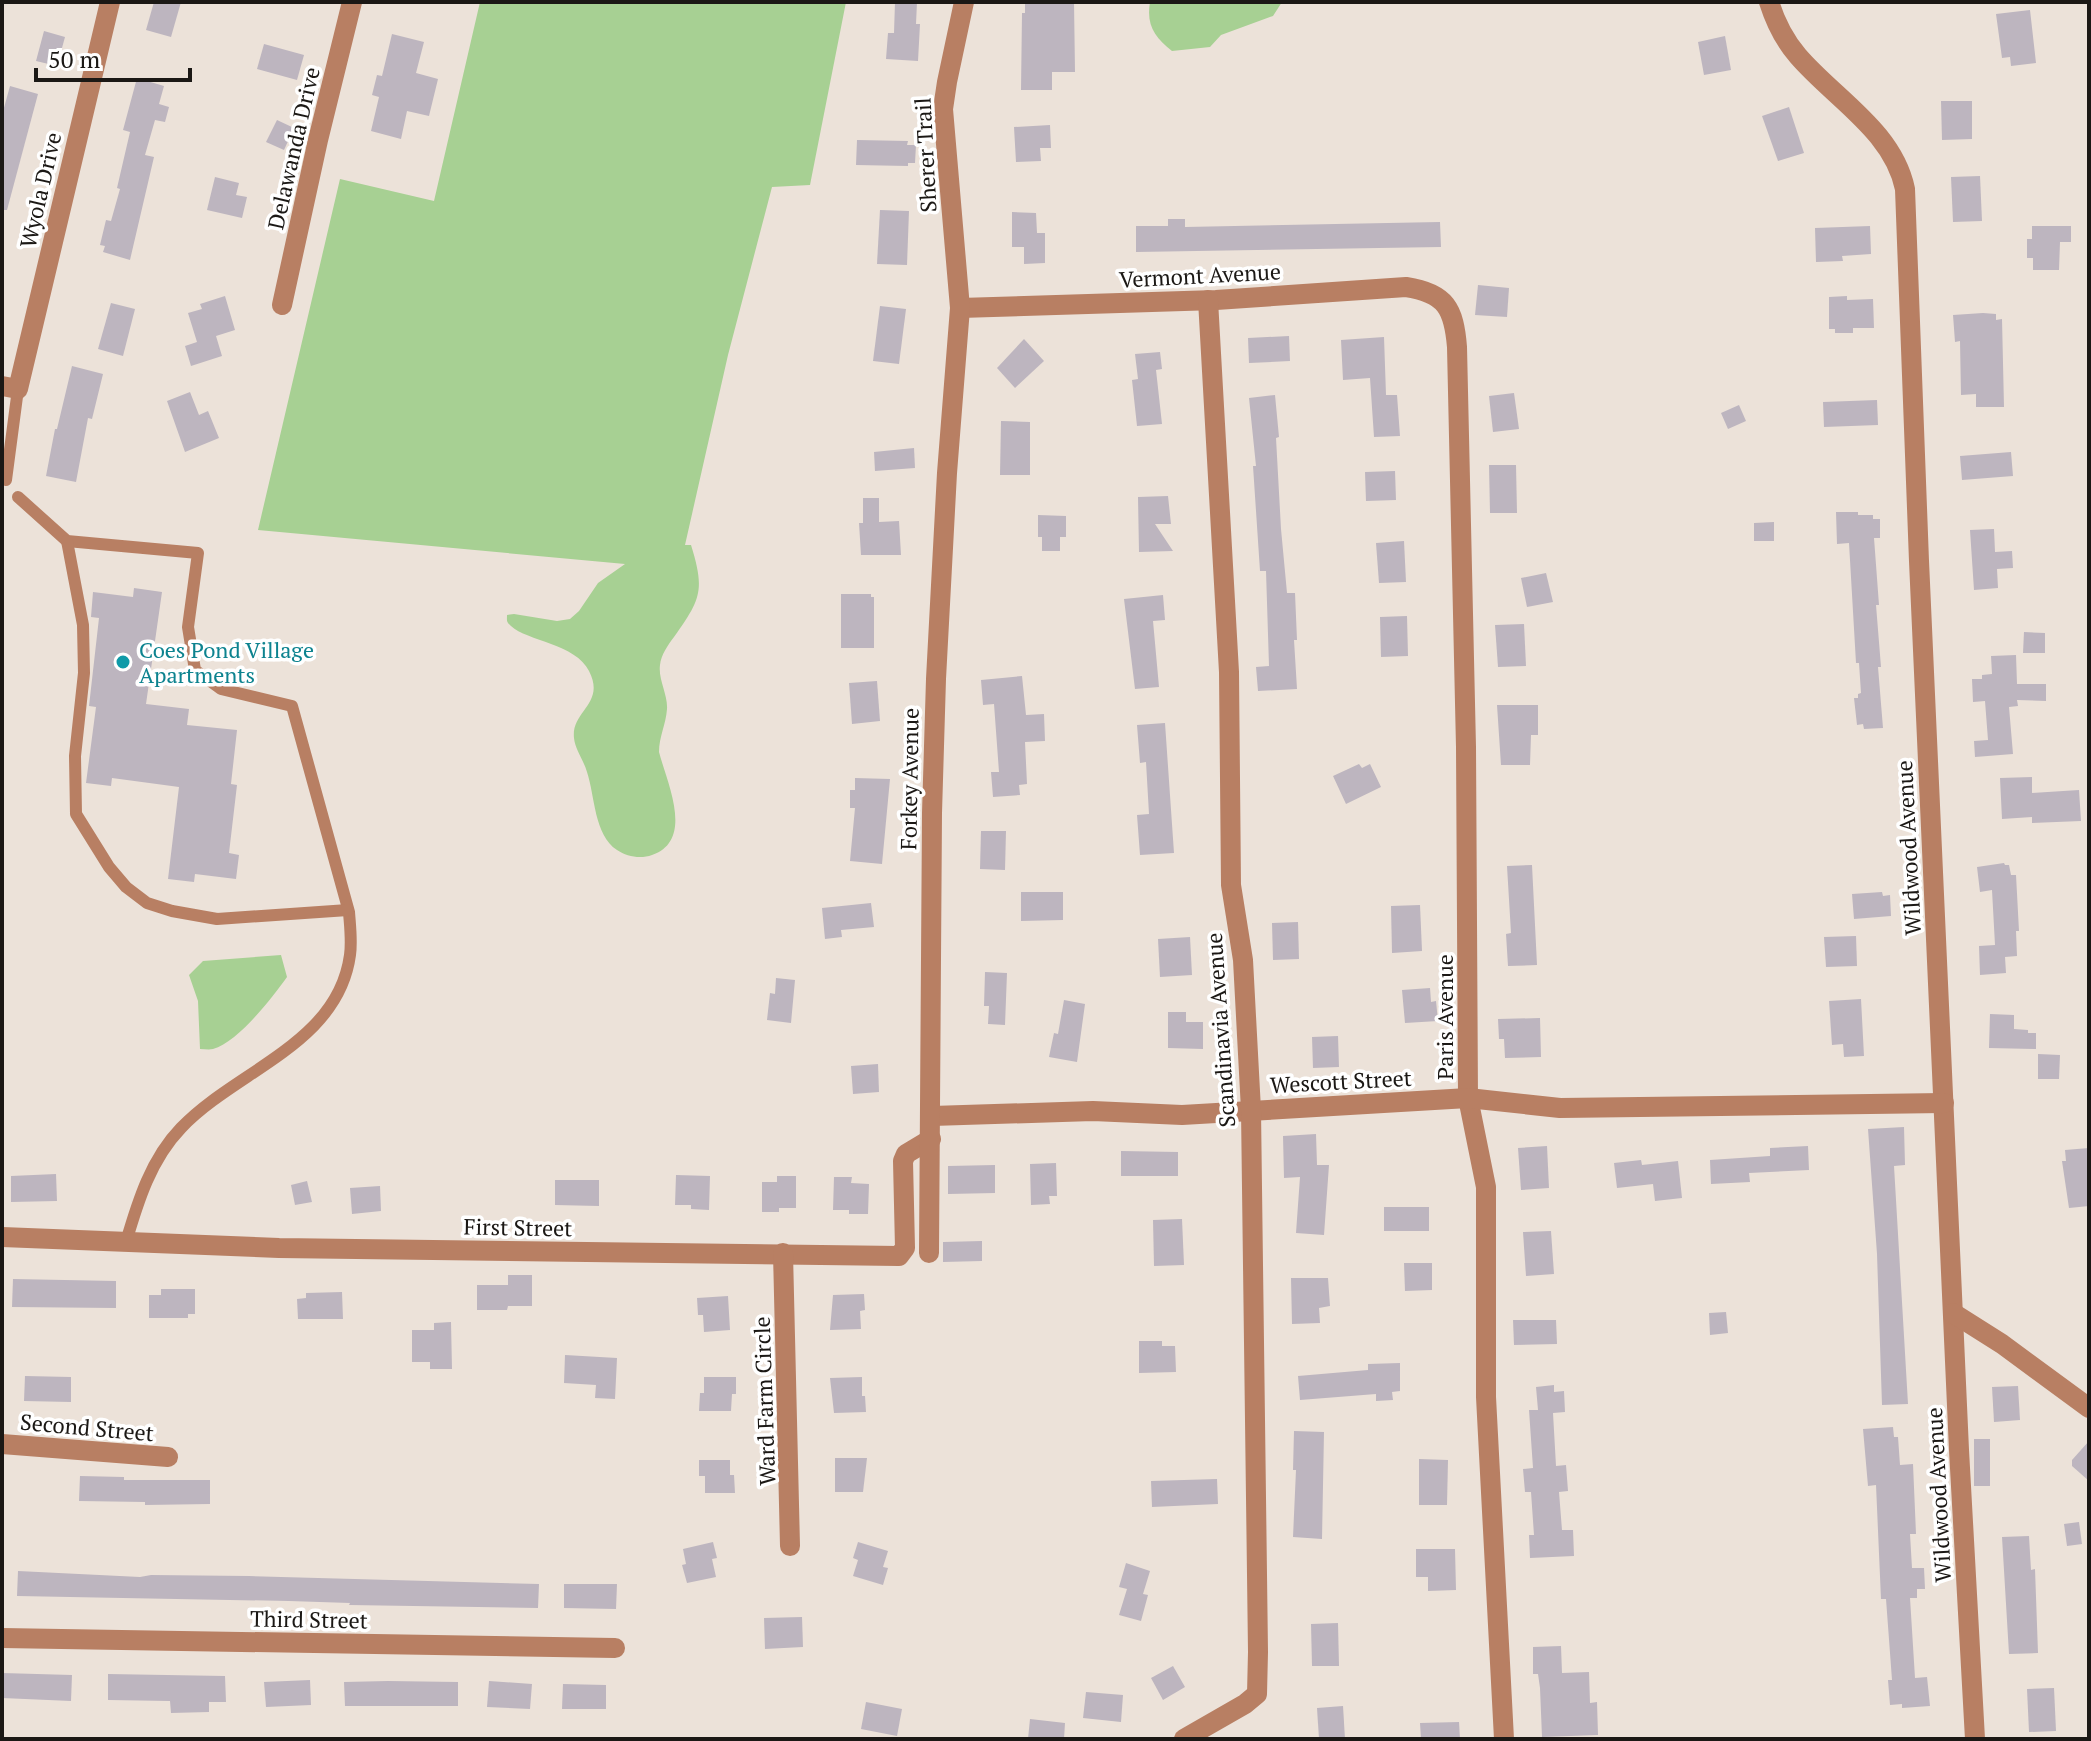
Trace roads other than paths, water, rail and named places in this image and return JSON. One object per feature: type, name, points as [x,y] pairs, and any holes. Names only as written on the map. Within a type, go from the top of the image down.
[{"type":"street","name":"Wyola Drive","points":[[10,387],[110,2]]},
{"type":"street","name":"Delawanda Drive","points":[[282,305],[352,2]]},
{"type":"street","name":"Sherer Trail","points":[[960,308],[943,109],[964,2]]},
{"type":"street","name":"Wildwood Avenue","points":[[1769,2],[1780,28],[1797,55],[1886,145],[1898,166],[1905,189],[1919,576],[1975,1739]]},
{"type":"street","name":"Vermont Avenue","points":[[960,308],[1208,300],[1406,287],[1430,292],[1439,299]]},
{"type":"street","name":"Paris Avenue","points":[[1439,299],[1451,312],[1457,347],[1466,747],[1468,1098],[1486,1187],[1486,1397],[1504,1739]]},
{"type":"street","name":"Scandinavia Avenue","points":[[1184,1739],[1257,1694],[1258,1652],[1251,1110],[1243,960],[1231,885],[1229,672],[1208,300]]},
{"type":"street","name":"Forkey Avenue","points":[[929,1253],[936,679],[960,308]]},
{"type":"street","name":"Wescott Street","points":[[932,1116],[1093,1111],[1182,1115],[1468,1098],[1560,1108],[1944,1103]]},
{"type":"street","name":"First Street","points":[[2,1237],[279,1248],[899,1256],[905,1248],[903,1161],[906,1154],[931,1139]]},
{"type":"street","name":"Ward Farm Circle","points":[[783,1253],[790,1546]]},
{"type":"street","points":[[1953,1313],[2002,1344],[2089,1408]]},
{"type":"street","name":"Second Street","points":[[2,1444],[168,1457]]},
{"type":"street","name":"Third Street","points":[[2,1638],[615,1648]]},
{"type":"lane","points":[[6,480],[10,387]]},
{"type":"lane","points":[[18,497],[67,541],[198,553],[188,627],[195,670],[221,689],[292,706],[348,910],[351,939],[348,965],[324,1017],[296,1042],[215,1097],[178,1131],[144,1186],[126,1242]]},
{"type":"lane","points":[[67,541],[83,625],[84,673],[75,756],[76,814],[109,867],[126,887],[147,903],[172,911],[217,919],[348,910]]},
{"type":"place","name":"Coes Pond Village Apartments","points":[[123,662]]}]
